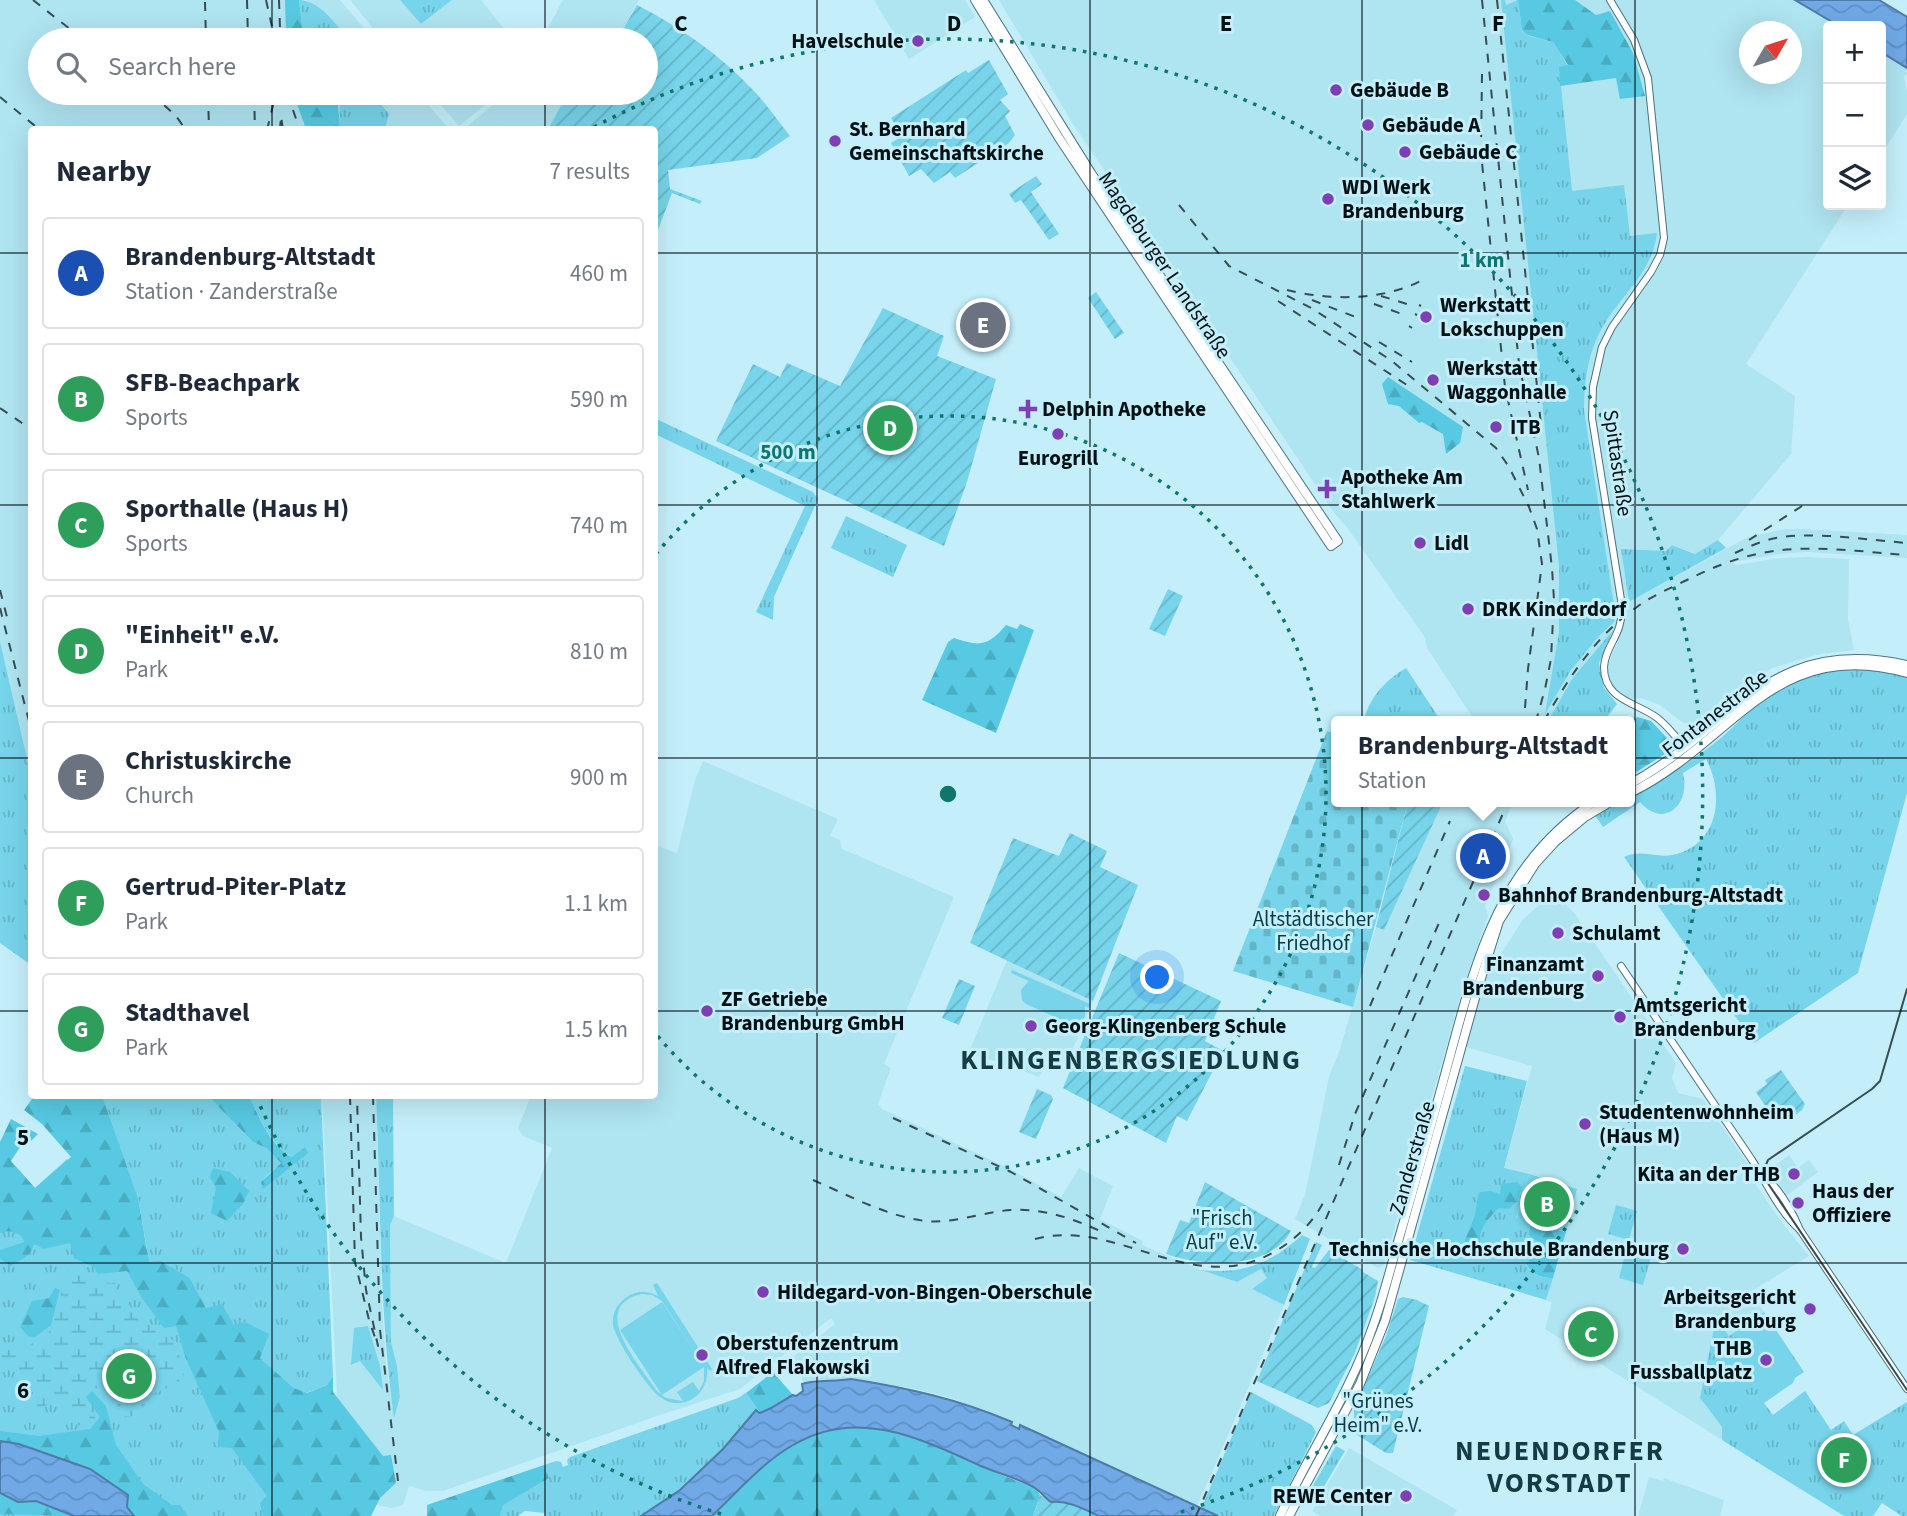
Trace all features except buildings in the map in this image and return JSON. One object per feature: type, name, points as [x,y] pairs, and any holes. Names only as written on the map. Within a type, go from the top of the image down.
[{"type":"main road","name":"Magdeburger Landstraße","points":[[975,0],[1059,138],[1334,543],[1091,173],[984,0]]},
{"type":"main road","name":"Fontanestraße","points":[[1635,790],[1662,775],[1755,691],[1793,670],[1819,662],[1849,658],[1907,665]]},
{"type":"main road","name":"Fontanestraße","points":[[1635,781],[1688,752],[1759,696],[1794,677],[1824,668],[1851,665],[1880,667],[1907,673]]},
{"type":"main road","name":"Zanderstraße","points":[[1331,1428],[1364,1375],[1456,1050],[1471,981],[1495,917],[1511,886],[1535,853],[1569,818],[1586,807]]},
{"type":"main road","name":"Zanderstraße","points":[[1456,1050],[1499,920],[1535,864],[1563,835],[1602,807]]},
{"type":"main road","points":[[1280,1516],[1331,1428]]},
{"type":"main road","points":[[1289,1516],[1331,1428]]},
{"type":"street","name":"Spittastraße","points":[[1610,0],[1634,40],[1648,78],[1665,226],[1660,255],[1607,337],[1598,359],[1593,387],[1592,418],[1623,618],[1604,669],[1608,686],[1617,696],[1660,720],[1688,752]]},
{"type":"street","points":[[1621,966],[1757,1167],[1768,1191],[1800,1230],[1907,1389]]},
{"type":"shaded area","points":[[0,0],[285,0],[286,28],[28,28],[28,105],[297,105],[305,126],[28,126],[28,776],[0,754]]},
{"type":"shaded area","points":[[306,0],[340,0],[364,28],[339,28],[327,14]]},
{"type":"shaded area","points":[[350,0],[400,0],[421,24],[452,0],[481,0],[503,28],[373,28]]},
{"type":"shaded area","points":[[563,0],[639,0],[624,28],[548,28]]},
{"type":"shaded area","name":"Havelschule","points":[[874,0],[965,0],[975,17],[909,59]]},
{"type":"shaded area","points":[[999,0],[1795,0],[1831,21],[1823,21],[1823,210],[1845,210],[1746,364],[1795,396],[1791,454],[1718,540],[1696,554],[1673,545],[1666,551],[1621,550],[1629,602],[1748,537],[1785,529],[1907,535],[1907,558],[1805,552],[1734,562],[1735,565],[1807,557],[1849,559],[1848,620],[1854,650],[1820,654],[1772,668],[1693,726],[1682,722],[1660,705],[1642,698],[1626,699],[1615,690],[1609,678],[1608,664],[1621,634],[1613,631],[1572,679],[1551,716],[1472,716],[1427,648],[1424,636],[1335,514],[1071,121]]},
{"type":"shaded area","points":[[1886,55],[1907,68],[1904,77],[1907,114],[1886,147]]},
{"type":"shaded area","points":[[382,105],[428,105],[446,126],[386,126],[389,114]]},
{"type":"shaded area","points":[[441,105],[485,105],[459,126]]},
{"type":"shaded area","points":[[493,105],[561,105],[550,126],[468,126]]},
{"type":"shaded area","points":[[703,761],[838,819],[830,836],[840,840],[842,849],[954,897],[884,1064],[891,1068],[878,1104],[882,1109],[1008,1168],[1061,1197],[1079,1168],[1113,1186],[1100,1219],[1143,1241],[1142,1245],[1201,1270],[1237,1282],[1261,1269],[1267,1278],[1252,1289],[1284,1305],[1197,1507],[1021,1426],[1019,1429],[1010,1425],[1011,1421],[951,1398],[912,1388],[851,1379],[831,1383],[813,1380],[804,1384],[794,1356],[835,1324],[831,1318],[740,1389],[443,1491],[426,1491],[409,1486],[403,1505],[391,1508],[376,1505],[364,1497],[338,1415],[322,1099],[376,1099],[382,1304],[386,1364],[394,1416],[400,1397],[391,1342],[390,1225],[394,1216],[506,1263],[552,1148],[523,1136],[518,1128],[530,1099],[658,1099],[658,846],[677,853],[695,780]]},
{"type":"shaded area","points":[[1441,807],[1511,807],[1505,821],[1513,839],[1485,906],[1488,916],[1463,988],[1384,1265],[1378,1268],[1295,1219],[1305,1195],[1329,1077],[1340,1049],[1376,927],[1384,930]]},
{"type":"shaded area","name":"Technische Hochschule Brandenburg","points":[[1554,892],[1575,914],[1676,1063],[1672,1078],[1678,1093],[1703,1099],[1753,1172],[1752,1179],[1809,1256],[1752,1291],[1764,1312],[1729,1336],[1700,1398],[1722,1427],[1722,1440],[1545,1329],[1552,1303],[1546,1300],[1566,1233],[1504,1168],[1532,1066],[1465,1045],[1475,1005],[1487,976],[1523,919]]},
{"type":"shaded area","name":"Georg-Klingenberg Schule","points":[[1007,960],[1093,1001],[1071,1053],[1067,1052],[1062,1062],[1048,1057],[1039,1077],[969,1052]]},
{"type":"shaded area","name":"Kita an der THB","points":[[1789,1155],[1798,1168],[1809,1160],[1818,1172],[1787,1195],[1769,1170]]},
{"type":"shaded area","points":[[1349,1448],[1457,1510],[1453,1516],[1320,1516],[1312,1511]]},
{"type":"shaded area","points":[[1649,1477],[1663,1481],[1664,1478],[1724,1500],[1720,1516],[1638,1516]]},
{"type":"green space","points":[[285,0],[299,0],[302,28],[286,28]]},
{"type":"green space","points":[[299,0],[314,4],[339,28],[302,28]]},
{"type":"green space","points":[[400,0],[452,0],[421,24]]},
{"type":"green space","points":[[1501,0],[1505,0],[1506,5],[1518,0],[1522,31],[1528,36],[1553,42],[1568,66],[1559,67],[1572,191],[1624,185],[1630,236],[1657,233],[1654,248],[1641,275],[1598,336],[1591,354],[1586,381],[1584,410],[1615,612],[1614,622],[1571,670],[1545,714],[1559,632],[1559,566]]},
{"type":"green space","points":[[1518,0],[1575,0],[1596,15],[1610,11],[1633,53],[1645,96],[1620,99],[1616,78],[1560,86],[1559,67],[1568,65],[1553,42],[1527,35],[1522,30]]},
{"type":"green space","points":[[637,5],[684,32],[739,76],[790,136],[757,158],[668,170],[670,189],[702,201],[700,204],[672,193],[658,230],[658,126],[550,126],[561,105],[658,105],[658,28],[624,28]]},
{"type":"green space","points":[[989,60],[1008,94],[1000,100],[1010,111],[1005,116],[1015,135],[1000,149],[995,144],[988,148],[992,154],[955,178],[950,172],[934,183],[921,169],[909,176],[891,143],[902,136],[891,118],[966,70],[968,73]]},
{"type":"green space","points":[[297,105],[338,105],[340,126],[305,126]]},
{"type":"green space","points":[[339,105],[382,105],[389,114],[386,126],[340,126]]},
{"type":"green space","points":[[1036,176],[1042,184],[1031,192],[1059,234],[1049,240],[1021,200],[1015,203],[1009,194]]},
{"type":"green space","points":[[1096,292],[1124,333],[1115,339],[1088,298]]},
{"type":"green space","points":[[883,308],[944,336],[937,356],[996,379],[967,482],[944,546],[716,441],[753,364],[780,377],[787,363],[840,386]]},
{"type":"green space","points":[[1388,377],[1463,427],[1460,443],[1446,454],[1443,434],[1422,422],[1419,423],[1399,406],[1388,404],[1382,384]]},
{"type":"green space","points":[[658,420],[813,492],[818,499],[774,597],[773,620],[756,612],[805,506],[658,435]]},
{"type":"green space","points":[[846,516],[907,545],[893,577],[831,548]]},
{"type":"green space","points":[[1718,540],[1726,548],[1629,602],[1621,549],[1666,551],[1672,545],[1695,554]]},
{"type":"green space","points":[[1168,589],[1183,596],[1165,636],[1149,629]]},
{"type":"green space","points":[[1020,624],[1034,630],[996,733],[922,700],[948,642],[954,638],[983,643],[989,641],[1006,625],[1017,629]]},
{"type":"green space","points":[[1613,630],[1599,663],[1604,688],[1617,704],[1608,716],[1551,716],[1572,679]]},
{"type":"green space","points":[[0,642],[28,763],[28,963],[0,943]]},
{"type":"green space","points":[[1406,668],[1438,716],[1365,716],[1379,690]]},
{"type":"green space","points":[[1864,668],[1907,677],[1907,793],[1858,973],[1754,1043],[1624,857],[1636,854],[1672,855],[1688,850],[1700,841],[1714,817],[1716,802],[1712,773],[1706,759],[1683,773],[1683,795],[1673,810],[1658,814],[1640,802],[1635,805],[1635,793],[1689,762],[1722,737],[1770,692],[1789,682],[1831,671]]},
{"type":"green space","points":[[1635,718],[1651,721],[1668,739],[1665,754],[1635,773]]},
{"type":"green space","name":"Altstädtischer Friedhof","points":[[1327,731],[1331,732],[1331,807],[1407,807],[1353,1007],[1233,971]]},
{"type":"green space","points":[[1407,807],[1441,807],[1384,930],[1376,927]]},
{"type":"green space","points":[[1607,807],[1633,807],[1603,827],[1594,814]]},
{"type":"green space","points":[[1070,833],[1107,851],[1100,867],[1138,885],[1093,1001],[970,943],[1013,838],[1059,856]]},
{"type":"green space","points":[[1119,953],[1221,1001],[1205,1041],[1223,1051],[1187,1121],[1177,1116],[1166,1143],[1063,1088]]},
{"type":"green space","points":[[1012,970],[1090,1004],[1089,1008],[1085,1006],[1085,1017],[1071,1024],[1026,1004],[1022,1000],[1021,990],[1029,981],[1011,973]]},
{"type":"green space","points":[[959,979],[975,986],[959,1025],[942,1018]]},
{"type":"green space","points":[[1465,1066],[1527,1081],[1504,1168],[1529,1174],[1516,1218],[1531,1223],[1528,1235],[1539,1243],[1539,1257],[1530,1259],[1526,1265],[1537,1275],[1553,1278],[1546,1300],[1410,1260]]},
{"type":"green space","points":[[1781,1070],[1805,1104],[1802,1110],[1789,1120],[1778,1104],[1768,1110],[1756,1092],[1767,1084],[1765,1080]]},
{"type":"green space","points":[[1037,1089],[1051,1095],[1053,1099],[1036,1139],[1019,1132]]},
{"type":"green space","points":[[32,1099],[103,1099],[138,1198],[149,1262],[161,1261],[190,1278],[206,1308],[222,1304],[234,1325],[245,1322],[269,1334],[260,1358],[294,1388],[307,1393],[327,1385],[333,1376],[333,1392],[383,1456],[391,1455],[396,1483],[380,1498],[371,1516],[263,1516],[260,1503],[267,1496],[232,1448],[218,1447],[219,1432],[186,1359],[176,1326],[164,1328],[142,1298],[127,1271],[98,1274],[94,1267],[74,1258],[70,1243],[43,1249],[33,1245],[28,1255],[11,1266],[0,1259],[0,1250],[25,1242],[20,1235],[9,1231],[0,1233],[0,1142],[11,1119],[38,1134],[31,1141],[24,1141],[11,1161],[35,1188],[71,1157],[42,1124],[24,1110]]},
{"type":"green space","points":[[102,1099],[211,1099],[253,1142],[266,1148],[281,1163],[261,1181],[292,1157],[271,1137],[250,1099],[321,1099],[333,1376],[327,1385],[306,1393],[294,1388],[260,1358],[234,1325],[206,1308],[190,1278],[161,1261],[376,1505],[371,1516],[0,1516],[0,1193],[19,1170],[35,1188],[67,1159],[147,1249],[138,1198]]},
{"type":"green space","points":[[211,1099],[250,1099],[266,1130],[284,1152],[292,1157],[305,1147],[308,1153],[263,1189],[261,1182],[281,1163],[266,1148],[253,1142]]},
{"type":"green space","points":[[376,1099],[393,1099],[391,1342],[400,1397],[394,1418],[383,1297]]},
{"type":"green space","points":[[213,1168],[230,1172],[249,1191],[243,1204],[227,1221],[211,1213],[216,1188],[210,1177]]},
{"type":"green space","points":[[1529,1174],[1577,1189],[1566,1232],[1516,1219]]},
{"type":"green space","name":"\"Frisch Auf\" e.V.","points":[[1205,1182],[1291,1231],[1281,1244],[1252,1259],[1216,1263],[1166,1254],[1180,1220],[1189,1223]]},
{"type":"green space","points":[[1517,1182],[1522,1187],[1517,1201],[1509,1209],[1499,1208],[1483,1228],[1480,1239],[1483,1251],[1473,1254],[1463,1249],[1480,1192],[1500,1194],[1501,1184]]},
{"type":"green space","points":[[1616,1205],[1637,1211],[1629,1240],[1608,1234]]},
{"type":"green space","points":[[1531,1223],[1566,1232],[1553,1278],[1537,1275],[1526,1264],[1530,1259],[1539,1257],[1539,1243],[1528,1235]]},
{"type":"green space","points":[[1302,1235],[1310,1239],[1284,1305],[1252,1289],[1267,1278],[1261,1269],[1237,1282],[1201,1270],[1230,1271],[1256,1265],[1279,1253]]},
{"type":"green space","points":[[1316,1242],[1322,1245],[1259,1382],[1257,1381]]},
{"type":"green space","points":[[1628,1243],[1653,1250],[1643,1285],[1619,1278]]},
{"type":"green space","points":[[1329,1250],[1378,1281],[1355,1353],[1329,1403],[1318,1408],[1259,1382],[1311,1267],[1315,1268]]},
{"type":"green space","points":[[69,1268],[94,1280],[114,1284],[134,1316],[176,1342],[184,1374],[176,1385],[152,1394],[138,1415],[120,1418],[116,1400],[91,1385],[82,1393],[95,1418],[81,1427],[61,1408],[59,1398],[42,1408],[32,1406],[17,1371],[0,1367],[0,1346],[17,1354],[50,1331]]},
{"type":"green space","points":[[657,1283],[712,1369],[710,1371],[707,1368],[707,1377],[699,1393],[685,1402],[668,1402],[655,1392],[632,1363],[613,1324],[615,1311],[631,1294],[640,1292],[658,1296],[653,1285]],"holes":[[[642,1294],[652,1295],[662,1301],[703,1364],[662,1302],[620,1330],[662,1395],[630,1353],[622,1338],[618,1324],[618,1311],[626,1301]],[[704,1367],[704,1381],[699,1391],[693,1382],[677,1392],[683,1401],[662,1395]]]},
{"type":"green space","points":[[55,1288],[60,1290],[51,1325],[35,1337],[28,1336],[20,1327],[32,1301],[49,1298]]},
{"type":"green space","name":"\"Grünes Heim\" e.V.","points":[[1403,1297],[1429,1306],[1393,1453],[1386,1453],[1354,1433],[1354,1409],[1386,1336],[1398,1299]]},
{"type":"green space","points":[[1764,1312],[1804,1372],[1764,1403],[1773,1415],[1805,1391],[1831,1430],[1844,1421],[1853,1435],[1907,1402],[1907,1516],[1902,1516],[1882,1503],[1873,1516],[1844,1516],[1722,1440],[1722,1427],[1700,1398],[1714,1329],[1723,1328],[1729,1336]]},
{"type":"green space","name":"THB Fussballplatz","points":[[1769,1322],[1802,1372],[1764,1397],[1730,1348]]},
{"type":"green space","points":[[368,1326],[380,1366],[383,1390],[360,1361],[351,1365],[354,1328]]},
{"type":"green space","points":[[773,1372],[793,1395],[760,1413],[746,1393]]},
{"type":"green space","points":[[92,1391],[106,1406],[116,1445],[143,1484],[172,1505],[180,1505],[188,1516],[134,1516],[127,1507],[128,1495],[90,1469],[19,1444],[0,1441],[0,1431],[39,1436],[90,1429],[100,1417],[86,1397]]},
{"type":"green space","points":[[1251,1392],[1312,1425],[1316,1432],[1274,1516],[1218,1516],[1201,1509]]},
{"type":"green space","points":[[746,1393],[760,1413],[680,1490],[641,1516],[545,1516],[545,1513],[525,1511],[518,1516],[500,1516],[502,1505],[549,1478],[544,1465],[556,1461],[561,1462],[563,1467],[568,1465],[567,1460],[570,1457]]},
{"type":"green space","points":[[863,1425],[922,1439],[1036,1488],[1040,1495],[1033,1516],[712,1516],[766,1464],[797,1442],[830,1429]]},
{"type":"green space","points":[[1336,1446],[1345,1451],[1313,1505],[1304,1501]]},
{"type":"green space","points":[[544,1465],[549,1478],[503,1505],[500,1516],[427,1516],[427,1505]]},
{"type":"green space","points":[[0,1493],[18,1502],[36,1501],[74,1516],[0,1514]]},
{"type":"green space","points":[[1040,1495],[1051,1502],[1069,1504],[1099,1516],[1033,1516]]},
{"type":"water","points":[[1795,0],[1879,0],[1907,17],[1907,68],[1886,55],[1886,21],[1831,21]]},
{"type":"water","points":[[851,1379],[933,1395],[992,1414],[1012,1422],[1011,1425],[1019,1429],[1020,1425],[1218,1516],[1099,1516],[1069,1504],[1051,1502],[1031,1485],[912,1437],[865,1428],[841,1428],[817,1434],[782,1452],[712,1516],[641,1516],[680,1490],[723,1449],[756,1410],[763,1412],[793,1395],[796,1396],[803,1391],[802,1384]]},
{"type":"water","points":[[0,1441],[19,1444],[90,1469],[128,1495],[127,1507],[134,1516],[74,1516],[36,1501],[18,1502],[0,1493]]},
{"type":"tram line","points":[[1907,989],[1880,1081],[1768,1160],[1763,1172],[1767,1182],[1907,1390]]},
{"type":"railway","points":[[33,0],[69,28]]},
{"type":"railway","points":[[247,0],[248,28]]},
{"type":"railway","points":[[266,0],[272,28]]},
{"type":"railway","points":[[279,0],[280,28]]},
{"type":"railway","points":[[1482,0],[1519,364],[1539,458],[1552,568],[1554,600],[1551,659],[1537,716]]},
{"type":"railway","points":[[1497,0],[1541,425]]},
{"type":"railway","points":[[205,2],[206,28]]},
{"type":"railway","points":[[1482,74],[1481,153],[1505,387],[1528,490]]},
{"type":"railway","points":[[0,97],[35,126]]},
{"type":"railway","points":[[164,105],[183,126]]},
{"type":"railway","points":[[208,105],[209,126]]},
{"type":"railway","points":[[254,105],[255,126]]},
{"type":"railway","points":[[268,126],[273,105]]},
{"type":"railway","points":[[291,105],[299,126]]},
{"type":"railway","points":[[280,126],[281,116],[282,126]]},
{"type":"railway","points":[[1179,205],[1229,266],[1313,309],[1392,361],[1496,448],[1509,467],[1537,529],[1542,564],[1524,716]]},
{"type":"railway","points":[[1287,290],[1322,296],[1358,297],[1394,291],[1426,278]]},
{"type":"railway","points":[[1381,296],[1407,304]]},
{"type":"railway","points":[[1312,300],[1358,318]]},
{"type":"railway","points":[[1278,301],[1410,387]]},
{"type":"railway","points":[[1374,304],[1402,314]]},
{"type":"railway","points":[[1379,342],[1412,362]]},
{"type":"railway","points":[[0,408],[28,427]]},
{"type":"railway","points":[[1749,540],[1802,506]]},
{"type":"railway","points":[[1735,553],[1765,541],[1791,536],[1907,543]]},
{"type":"railway","points":[[1547,716],[1573,674],[1596,644],[1622,618],[1662,592],[1719,565],[1763,553],[1791,549],[1907,555]]},
{"type":"railway","points":[[0,590],[7,617]]},
{"type":"railway","points":[[0,608],[28,717]]},
{"type":"railway","points":[[1196,1516],[1506,807]]},
{"type":"railway","points":[[1370,1006],[1450,821]]},
{"type":"railway","points":[[1339,1165],[1355,1114],[1439,923]]},
{"type":"railway","points":[[350,1099],[355,1262],[378,1346],[366,1290],[361,1237],[357,1099]]},
{"type":"railway","points":[[373,1099],[380,1330],[398,1481]]},
{"type":"railway","points":[[893,1118],[1011,1172],[1136,1243]]},
{"type":"railway","points":[[813,1180],[896,1215],[925,1221],[947,1221],[1000,1211],[1023,1210],[1059,1216],[1104,1233]]},
{"type":"railway","points":[[1035,1239],[1066,1235],[1096,1238],[1184,1263],[1213,1267],[1243,1264],[1274,1252],[1289,1242],[1310,1223],[1325,1199]]},
{"type":"place","name":"Havelschule","points":[[918,41]]},
{"type":"place","name":"Gebäude B","points":[[1336,90]]},
{"type":"place","name":"Gebäude A","points":[[1368,125]]},
{"type":"place","name":"St. Bernhard Gemeinschaftskirche","points":[[835,141]]},
{"type":"place","name":"Gebäude C","points":[[1405,152]]},
{"type":"place","name":"WDI Werk Brandenburg","points":[[1328,199]]},
{"type":"place","name":"Werkstatt Lokschuppen","points":[[1426,317]]},
{"type":"place","name":"Christuskirche","points":[[983,325]]},
{"type":"place","name":"Werkstatt Waggonhalle","points":[[1433,380]]},
{"type":"place","name":"Delphin Apotheke","points":[[1028,409]]},
{"type":"place","name":"ITB","points":[[1496,427]]},
{"type":"place","name":"\"Einheit\" e.V.","points":[[890,428]]},
{"type":"place","name":"Eurogrill","points":[[1058,434]]},
{"type":"place","name":"Apotheke Am Stahlwerk","points":[[1327,489]]},
{"type":"place","name":"Lidl","points":[[1420,543]]},
{"type":"place","name":"DRK Kinderdorf","points":[[1468,609]]},
{"type":"place","name":"Brandenburg-Altstadt","points":[[1483,856]]},
{"type":"place","name":"Bahnhof Brandenburg-Altstadt","points":[[1484,895]]},
{"type":"place","name":"Schulamt","points":[[1558,933]]},
{"type":"place","name":"Finanzamt Brandenburg","points":[[1598,976]]},
{"type":"place","name":"ZF Getriebe Brandenburg GmbH","points":[[707,1011]]},
{"type":"place","name":"Amtsgericht Brandenburg","points":[[1620,1017]]},
{"type":"place","name":"Georg-Klingenberg Schule","points":[[1031,1026]]},
{"type":"place","name":"Studentenwohnheim (Haus M)","points":[[1585,1124]]},
{"type":"place","name":"Kita an der THB","points":[[1794,1174]]},
{"type":"place","name":"Haus der Offiziere","points":[[1798,1203]]},
{"type":"place","name":"SFB-Beachpark","points":[[1547,1204]]},
{"type":"place","name":"Technische Hochschule Brandenburg","points":[[1683,1249]]},
{"type":"place","name":"Hildegard-von-Bingen-Oberschule","points":[[763,1292]]},
{"type":"place","name":"Arbeitsgericht Brandenburg","points":[[1810,1309]]},
{"type":"place","name":"Sporthalle (Haus H)","points":[[1591,1334]]},
{"type":"place","name":"Oberstufenzentrum Alfred Flakowski","points":[[702,1355]]},
{"type":"place","name":"THB Fussballplatz","points":[[1766,1360]]},
{"type":"place","name":"Stadthavel","points":[[129,1376]]},
{"type":"place","name":"Gertrud-Piter-Platz","points":[[1844,1460]]},
{"type":"place","name":"REWE Center","points":[[1406,1496]]},
{"type":"district","name":"KLINGENBERGSIEDLUNG","points":[[1131,1060]]},
{"type":"district","name":"NEUENDORFER VORSTADT","points":[[1560,1467]]}]
